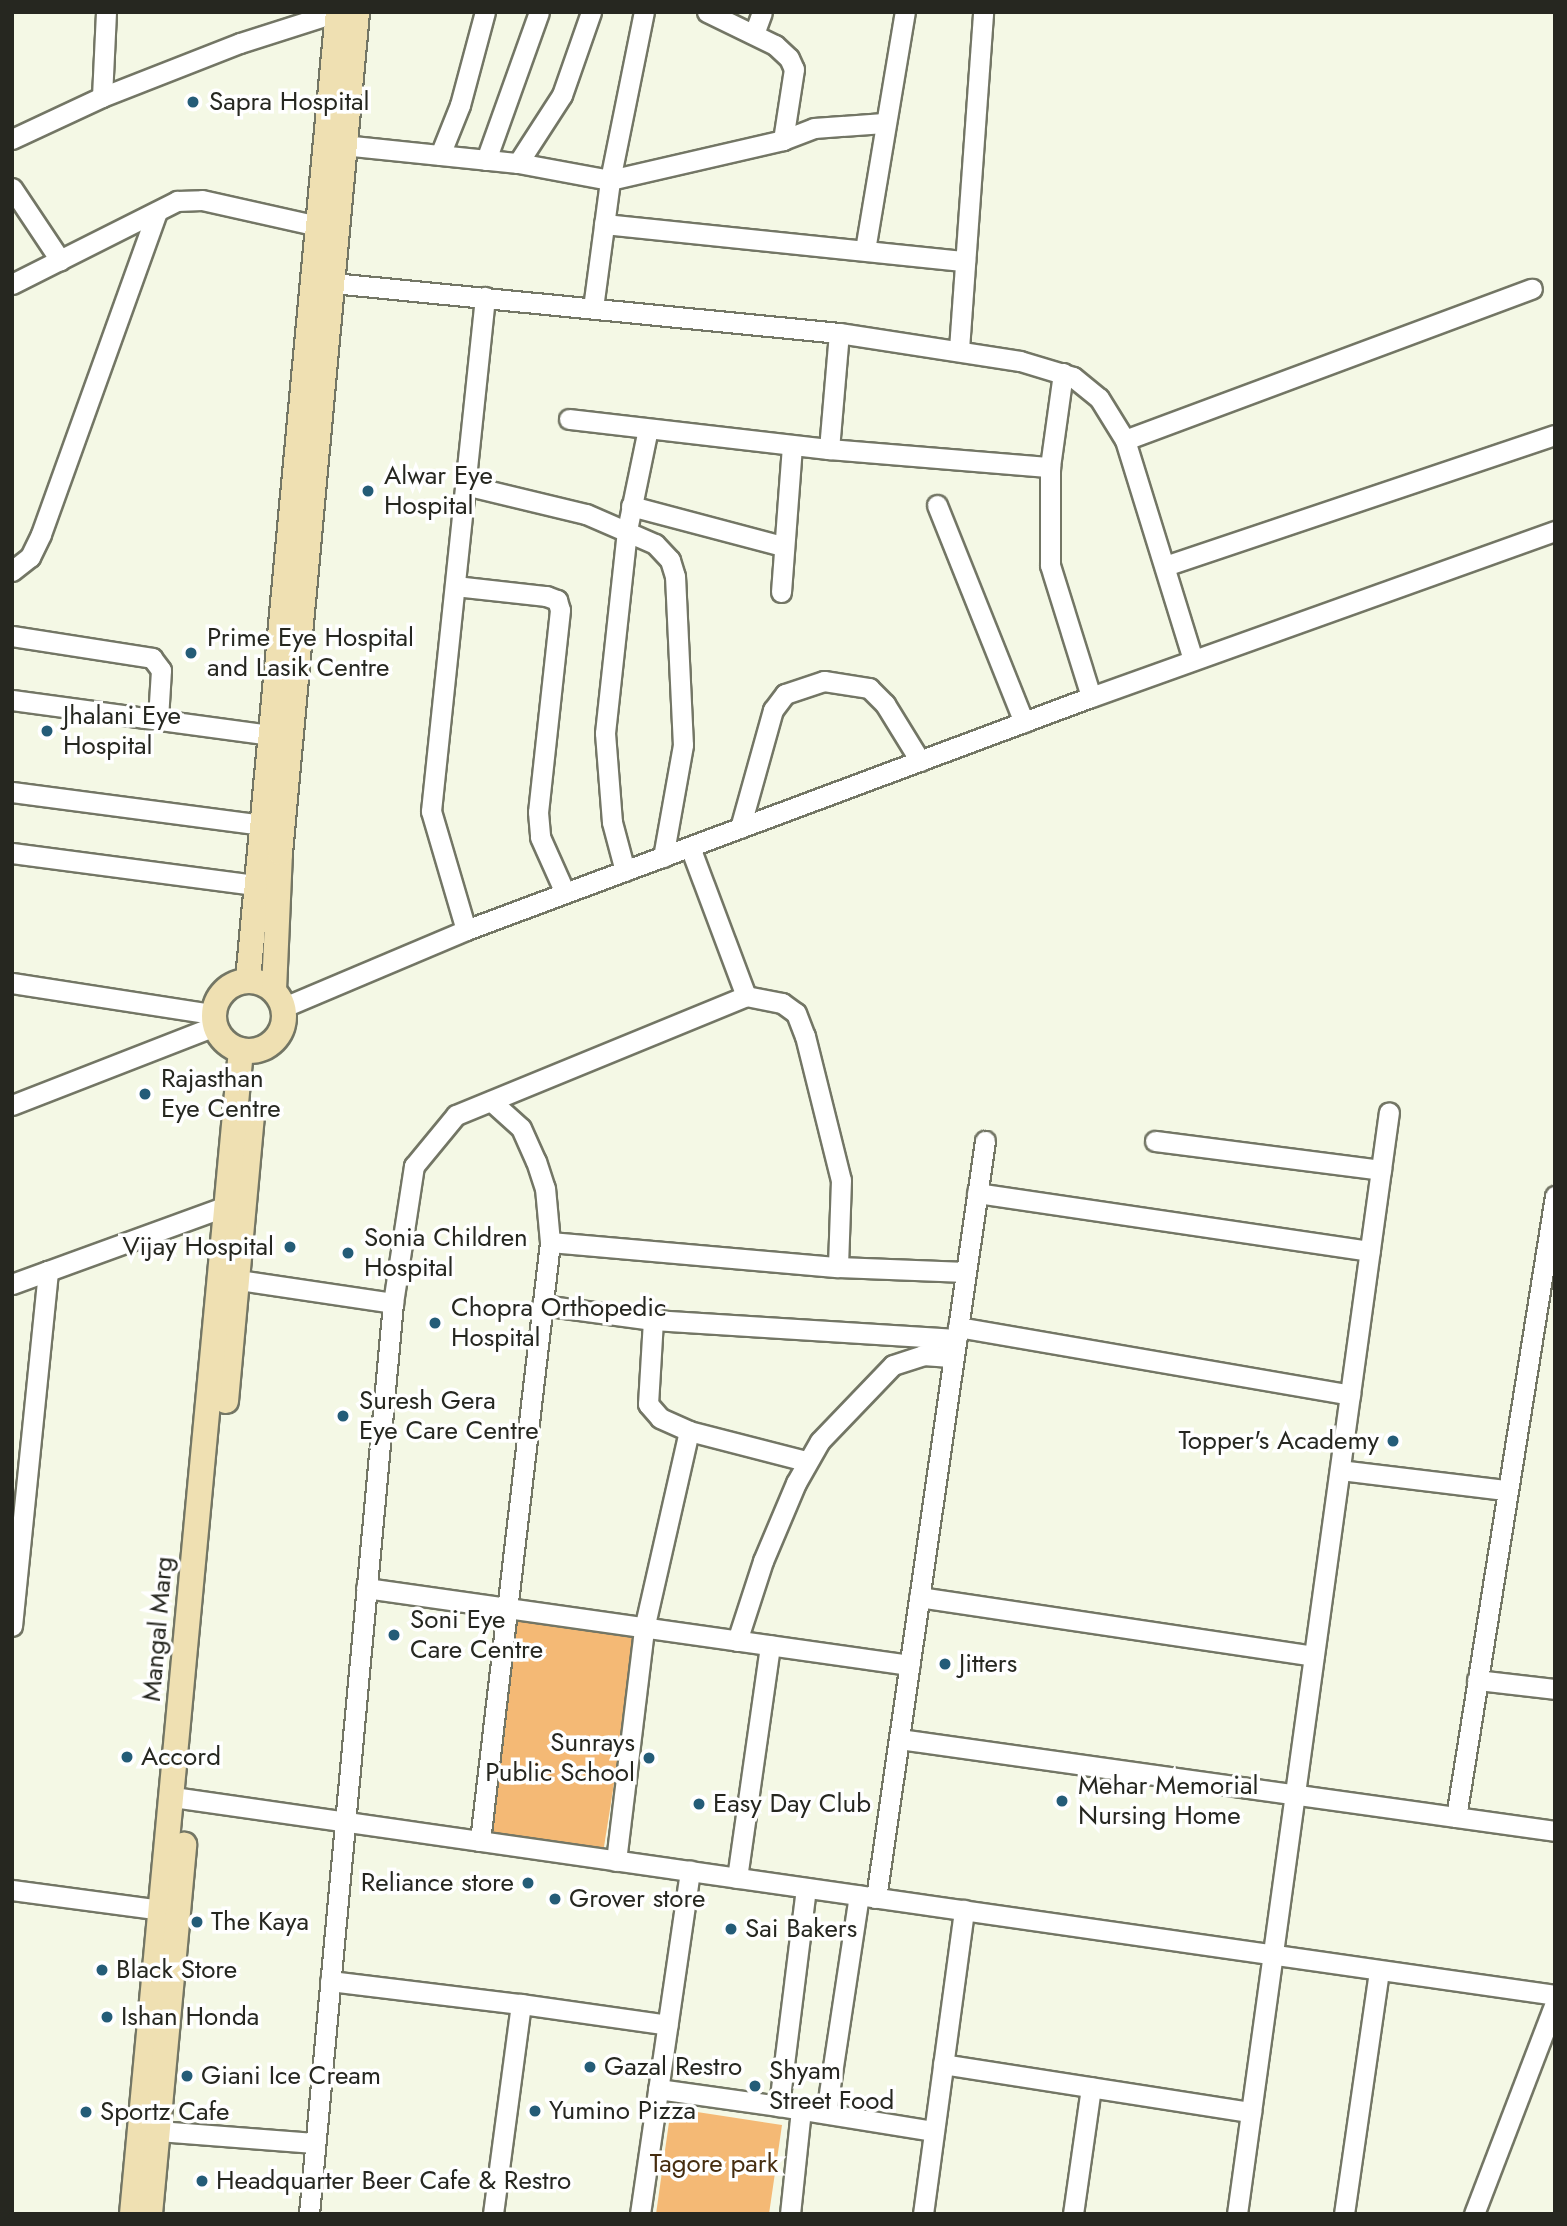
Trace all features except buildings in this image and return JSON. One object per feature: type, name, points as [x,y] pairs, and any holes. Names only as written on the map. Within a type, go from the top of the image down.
[{"type":"main road","points":[[248,980],[337,12]]},
{"type":"main road","points":[[248,980],[224,990],[214,1020],[226,1043],[248,1050],[272,1043],[280,1032],[280,853],[357,12]]},
{"type":"main road","points":[[248,980],[279,999]]},
{"type":"main road","name":"Mangal Marg","points":[[150,2214],[149,2130],[161,1910],[181,1798],[227,1206],[248,1050]]},
{"type":"main road","name":"Mangal Marg","points":[[132,2214],[149,2130],[181,1798],[239,1280],[248,1050]]},
{"type":"street","points":[[102,97],[106,12]]},
{"type":"street","points":[[12,139],[102,97],[240,43],[337,12]]},
{"type":"street","points":[[440,155],[457,114],[485,12]]},
{"type":"street","points":[[486,160],[540,12]]},
{"type":"street","points":[[518,163],[562,95],[591,12]]},
{"type":"street","points":[[593,308],[610,180],[644,12]]},
{"type":"street","points":[[707,12],[775,45],[794,69],[783,140]]},
{"type":"street","points":[[754,34],[762,12]]},
{"type":"street","points":[[865,250],[884,123],[905,12]]},
{"type":"street","points":[[959,349],[984,12]]},
{"type":"street","points":[[343,145],[518,163],[610,180],[783,140],[814,128],[884,123]]},
{"type":"street","points":[[12,188],[60,260]]},
{"type":"street","points":[[12,284],[177,201],[202,200],[318,226]]},
{"type":"street","points":[[12,571],[30,557],[41,534],[157,212]]},
{"type":"street","points":[[604,224],[965,261]]},
{"type":"street","points":[[333,283],[839,333],[959,349],[1063,373],[1099,398],[1125,440],[1193,660]]},
{"type":"street","points":[[1125,440],[1532,289]]},
{"type":"street","points":[[466,930],[431,811],[485,297]]},
{"type":"street","points":[[829,449],[839,333]]},
{"type":"street","points":[[1063,373],[1050,467],[1049,565],[1091,697]]},
{"type":"street","points":[[569,419],[829,449],[1050,467]]},
{"type":"street","points":[[625,871],[612,822],[605,733],[627,530],[648,429]]},
{"type":"street","points":[[1165,566],[1555,435]]},
{"type":"street","points":[[781,592],[782,546],[792,445]]},
{"type":"street","points":[[465,485],[567,508],[627,530],[655,544],[670,560],[675,576],[683,746],[663,857]]},
{"type":"street","points":[[937,505],[1024,722]]},
{"type":"street","points":[[631,506],[782,546]]},
{"type":"street","points":[[279,999],[1091,697],[1555,531]]},
{"type":"street","points":[[455,586],[546,596],[557,600],[560,610],[538,812],[540,837],[565,893]]},
{"type":"street","points":[[12,636],[152,658],[161,670],[158,719]]},
{"type":"street","points":[[740,828],[773,710],[785,694],[824,681],[869,688],[885,704],[919,761]]},
{"type":"street","points":[[12,700],[270,735]]},
{"type":"street","points":[[12,792],[261,825]]},
{"type":"street","points":[[690,847],[746,996]]},
{"type":"street","points":[[12,853],[255,885]]},
{"type":"street","points":[[12,983],[214,1020]]},
{"type":"street","points":[[309,2214],[393,1303],[414,1166],[456,1115],[746,996],[782,1003],[796,1013],[805,1036],[841,1180],[838,1267]]},
{"type":"street","points":[[12,1105],[214,1020]]},
{"type":"street","points":[[480,1841],[550,1242],[545,1188],[529,1144],[521,1128],[491,1101]]},
{"type":"street","points":[[1237,2214],[1389,1112]]},
{"type":"street","points":[[826,2113],[899,1740],[985,1141]]},
{"type":"street","points":[[1156,1141],[1381,1170]]},
{"type":"street","points":[[977,1193],[1370,1251]]},
{"type":"street","points":[[1456,1817],[1506,1490],[1546,1282],[1555,1196]]},
{"type":"street","points":[[12,1284],[227,1206]]},
{"type":"street","points":[[550,1242],[838,1267],[966,1272]]},
{"type":"street","points":[[12,1626],[48,1271]]},
{"type":"street","points":[[239,1280],[393,1303]]},
{"type":"street","points":[[542,1305],[653,1320],[956,1341],[1350,1395]]},
{"type":"street","points":[[653,1320],[648,1404],[660,1418],[690,1431],[806,1461]]},
{"type":"street","points":[[737,1641],[763,1561],[806,1461],[893,1365],[956,1341]]},
{"type":"street","points":[[617,1861],[644,1629],[690,1431]]},
{"type":"street","points":[[1340,1470],[1506,1490]]},
{"type":"street","points":[[366,1588],[910,1665]]},
{"type":"street","points":[[919,1597],[1314,1656]]},
{"type":"street","points":[[737,1878],[770,1645]]},
{"type":"street","points":[[1477,1680],[1555,1689]]},
{"type":"street","points":[[899,1740],[1555,1831]]},
{"type":"street","points":[[181,1798],[1555,1995]]},
{"type":"street","points":[[640,2214],[690,1871]]},
{"type":"street","points":[[779,2106],[806,1888]]},
{"type":"street","points":[[12,1890],[161,1910]]},
{"type":"street","points":[[923,2214],[964,1910]]},
{"type":"street","points":[[1344,2214],[1379,1970]]},
{"type":"street","points":[[330,1981],[667,2025]]},
{"type":"street","points":[[1474,2214],[1555,2003]]},
{"type":"street","points":[[493,2214],[521,2004]]},
{"type":"street","points":[[943,2064],[1251,2112]]},
{"type":"street","points":[[1073,2214],[1091,2087]]},
{"type":"street","points":[[658,2089],[934,2131]]},
{"type":"street","points":[[790,2214],[801,2109]]},
{"type":"street","points":[[149,2130],[315,2143]]},
{"type":"green space","points":[[513,1616],[637,1636],[603,1851],[479,1831]]},
{"type":"green space","name":"Tagore park","points":[[671,2108],[782,2125],[769,2214],[656,2214]]},
{"type":"place","name":"Sapra Hospital","points":[[193,102]]},
{"type":"place","name":"Alwar Eye Hospital","points":[[368,491]]},
{"type":"place","name":"Prime Eye Hospital and Lasik Centre","points":[[191,653]]},
{"type":"place","name":"Jhalani Eye Hospital","points":[[47,731]]},
{"type":"place","name":"Rajasthan Eye Centre","points":[[145,1094]]},
{"type":"place","name":"Vijay Hospital","points":[[290,1247]]},
{"type":"place","name":"Sonia Children Hospital","points":[[348,1253]]},
{"type":"place","name":"Chopra Orthopedic Hospital","points":[[435,1323]]},
{"type":"place","name":"Suresh Gera Eye Care Centre","points":[[343,1416]]},
{"type":"place","name":"Topper's Academy","points":[[1393,1441]]},
{"type":"place","name":"Soni Eye Care Centre","points":[[394,1635]]},
{"type":"place","name":"Jitters","points":[[945,1664]]},
{"type":"place","name":"Accord","points":[[127,1757]]},
{"type":"place","name":"Sunrays Public School","points":[[649,1758]]},
{"type":"place","name":"Mehar Memorial Nursing Home","points":[[1062,1801]]},
{"type":"place","name":"Easy Day Club","points":[[699,1804]]},
{"type":"place","name":"Reliance store","points":[[528,1883]]},
{"type":"place","name":"Grover store","points":[[555,1899]]},
{"type":"place","name":"The Kaya","points":[[197,1922]]},
{"type":"place","name":"Sai Bakers","points":[[731,1929]]},
{"type":"place","name":"Black Store","points":[[102,1970]]},
{"type":"place","name":"Ishan Honda","points":[[107,2017]]},
{"type":"place","name":"Gazal Restro","points":[[590,2067]]},
{"type":"place","name":"Giani Ice Cream","points":[[187,2076]]},
{"type":"place","name":"Shyam Street Food","points":[[755,2086]]},
{"type":"place","name":"Yumino Pizza","points":[[535,2111]]},
{"type":"place","name":"Sportz Cafe","points":[[86,2112]]},
{"type":"place","name":"Headquarter Beer Cafe & Restro","points":[[202,2181]]}]
